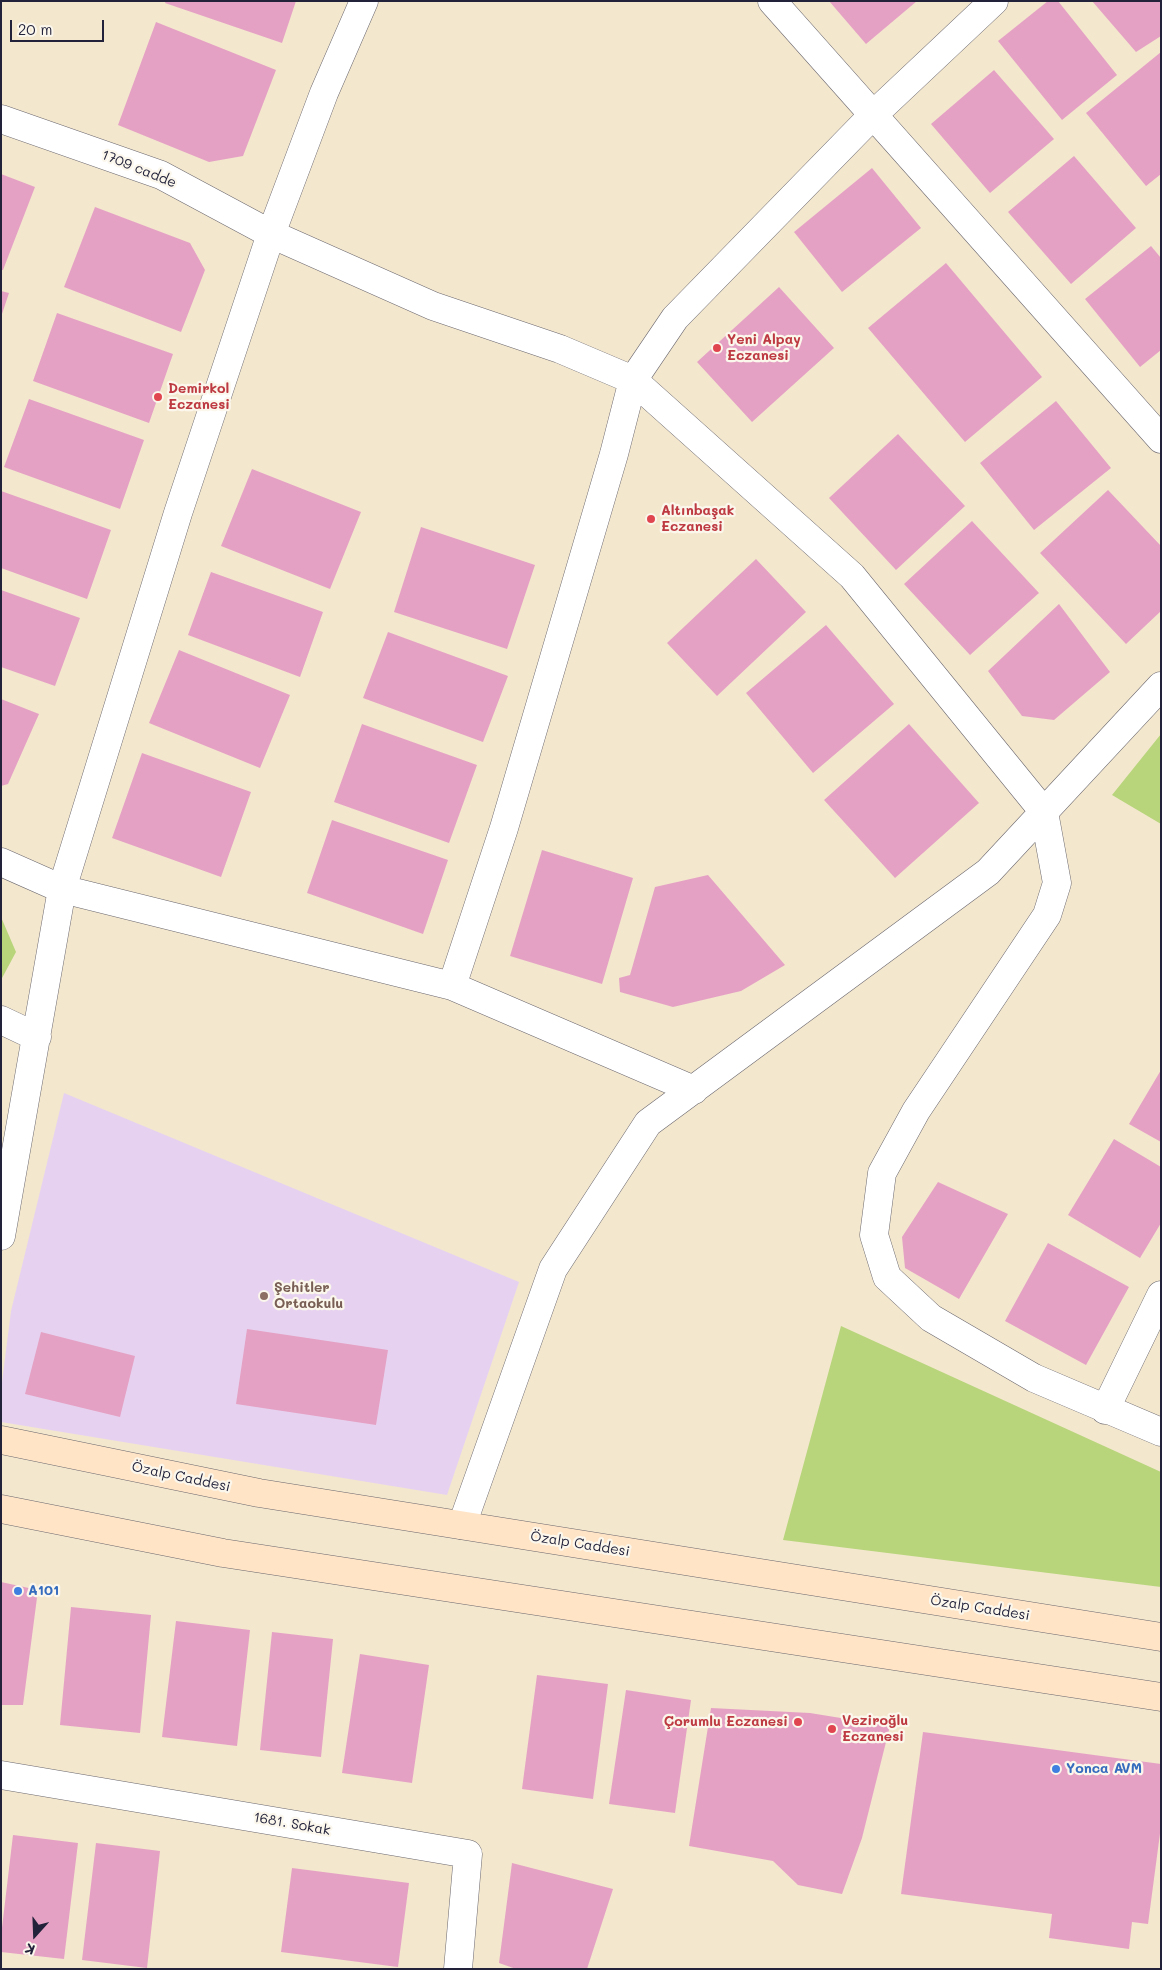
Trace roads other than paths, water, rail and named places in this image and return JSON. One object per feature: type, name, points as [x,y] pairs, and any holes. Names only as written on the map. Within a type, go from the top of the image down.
[{"type":"main road","name":"Özalp Caddesi","points":[[1,1440],[259,1493],[1161,1637]]},
{"type":"main road","points":[[1,1509],[223,1553],[1161,1697]]},
{"type":"street","points":[[1,1236],[4,1202],[37,1036],[62,889],[178,513],[271,234],[324,93],[364,1]]},
{"type":"street","points":[[772,1],[1161,439]]},
{"type":"street","points":[[452,986],[507,819],[611,464],[633,380],[675,318],[873,115],[994,1]]},
{"type":"street","name":"1709 cadde","points":[[1,119],[161,175],[271,234],[433,306],[560,349],[633,380],[852,576],[1044,812]]},
{"type":"street","points":[[462,1526],[553,1269],[648,1123],[988,872],[1161,686]]},
{"type":"street","points":[[1044,812],[1057,883],[1047,915],[916,1111],[890,1157],[882,1173],[874,1235],[887,1277],[931,1318],[1034,1378],[1105,1410],[1161,1432]]},
{"type":"street","points":[[1,862],[62,889],[452,986],[694,1090]]},
{"type":"street","points":[[1,1020],[37,1036]]},
{"type":"street","points":[[1105,1410],[1161,1295]]},
{"type":"street","name":"1681. Sokak","points":[[1,1775],[468,1854],[458,1969]]},
{"type":"place","name":"Yeni Alpay Eczanesi","points":[[717,348]]},
{"type":"place","name":"Demirkol Eczanesi","points":[[158,397]]},
{"type":"place","name":"Altınbaşak Eczanesi","points":[[651,519]]},
{"type":"place","name":"Şehitler Ortaokulu","points":[[264,1296]]},
{"type":"place","name":"A101","points":[[18,1591]]},
{"type":"place","name":"Çorumlu Eczanesi","points":[[798,1722]]},
{"type":"place","name":"Veziroğlu Eczanesi","points":[[832,1729]]},
{"type":"place","name":"Yonca AVM","points":[[1056,1769]]}]
